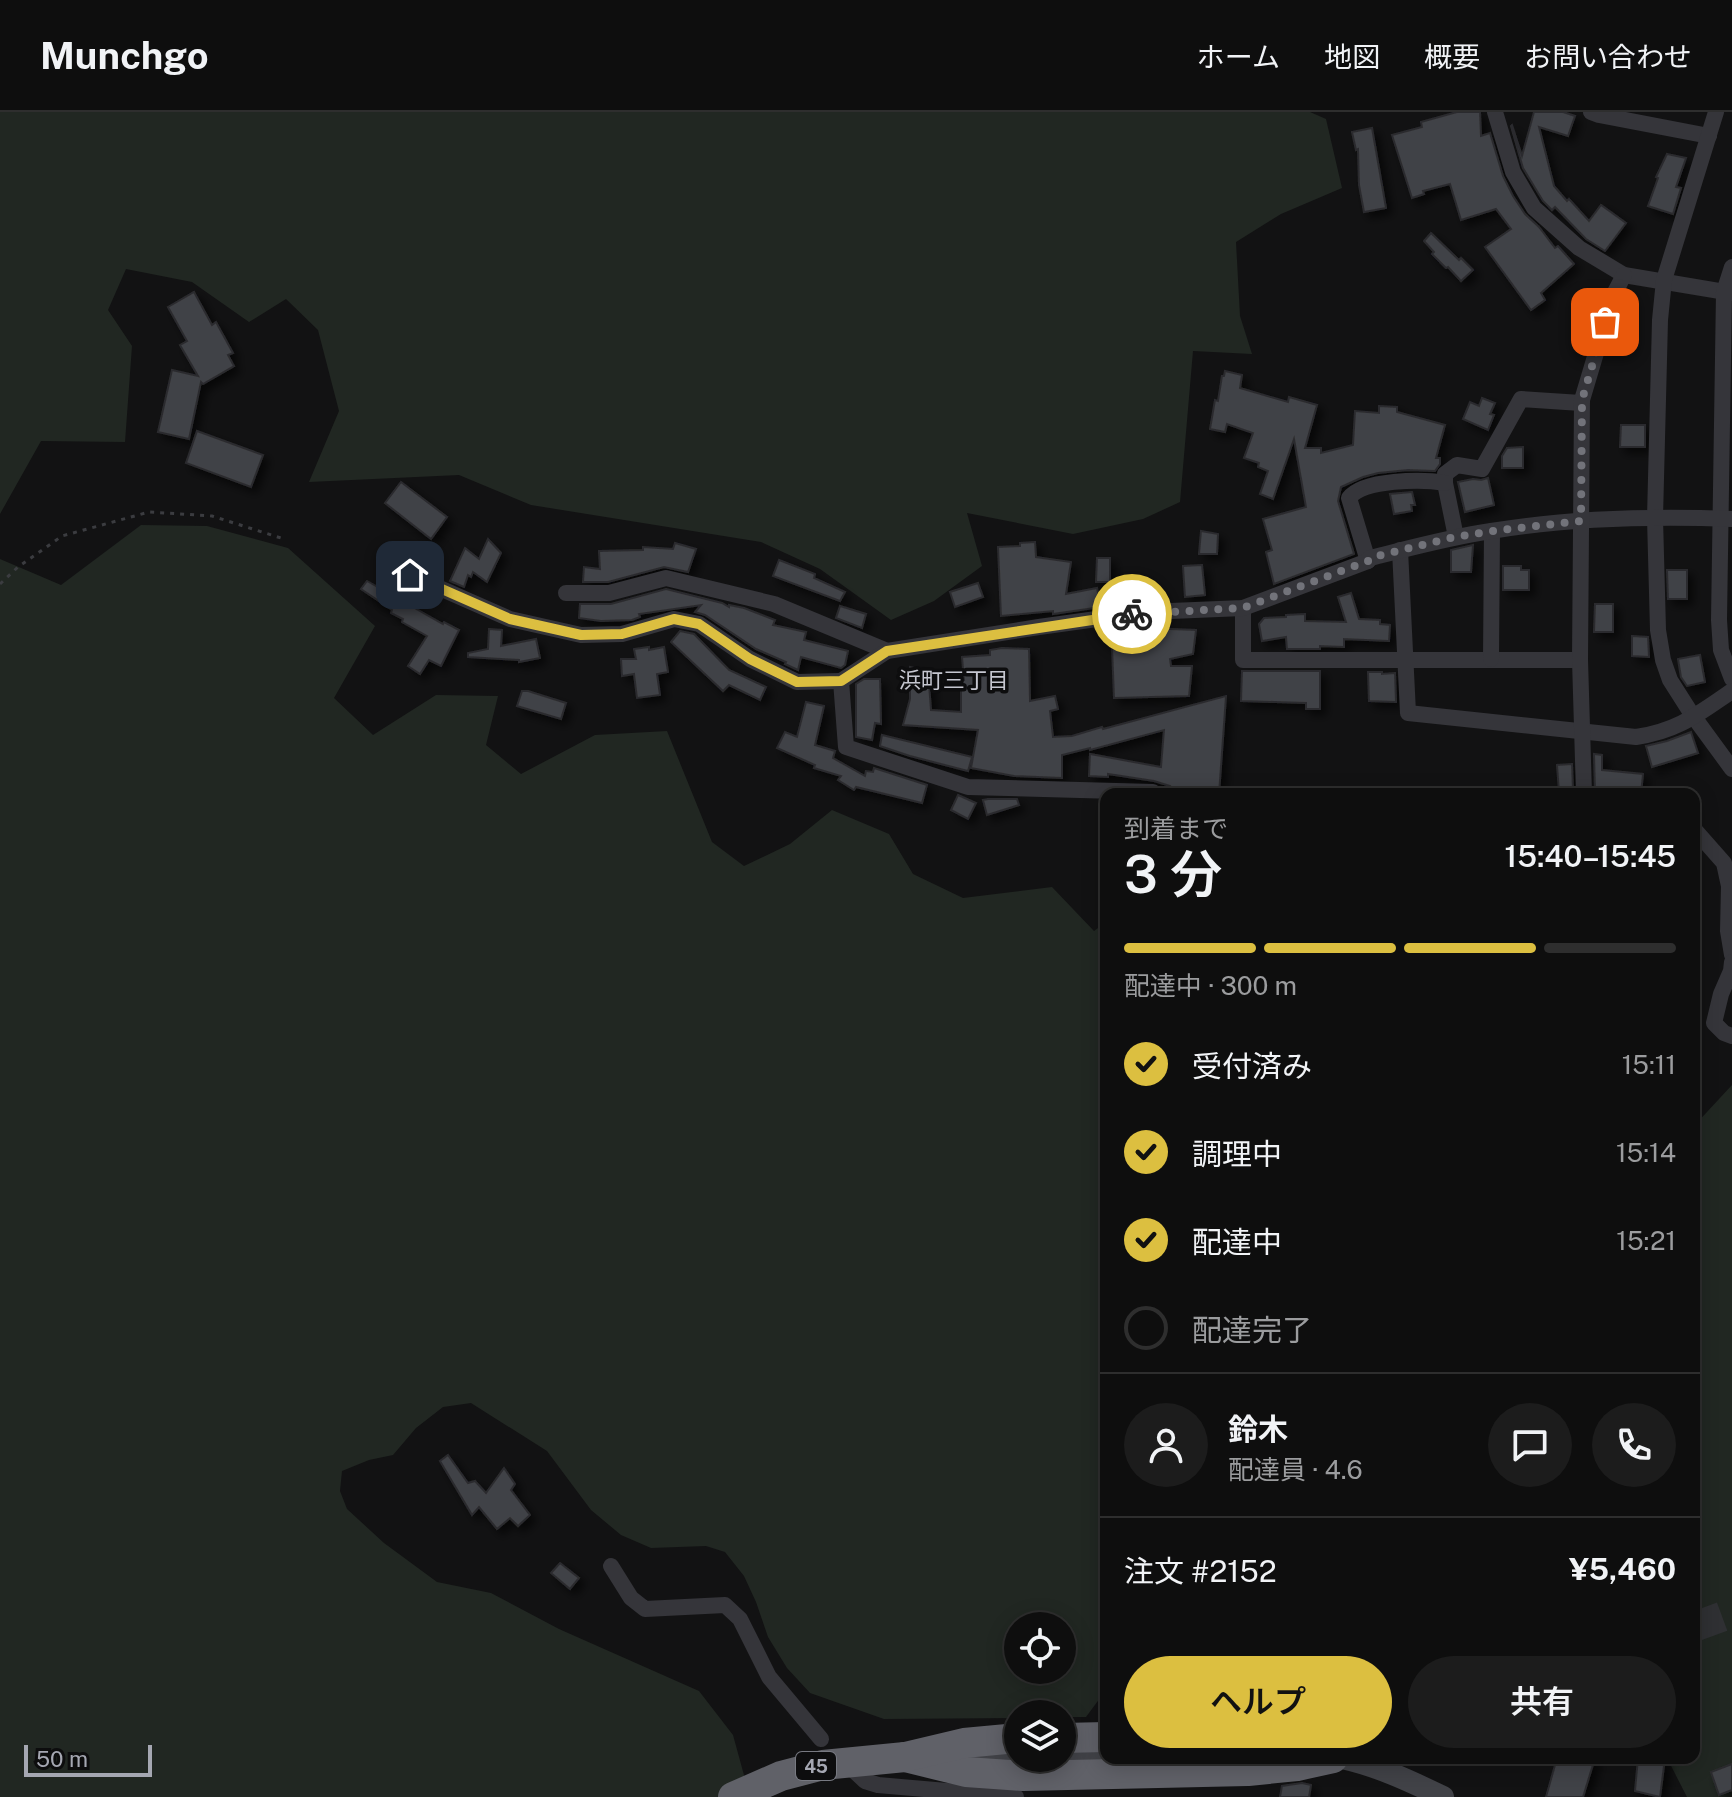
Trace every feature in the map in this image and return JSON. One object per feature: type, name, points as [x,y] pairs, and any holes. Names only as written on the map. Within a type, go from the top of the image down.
[{"type":"highway","points":[[1076,1738],[1100,1737]]},
{"type":"highway","name":"45","points":[[733,1797],[781,1776],[823,1765],[905,1757],[964,1743],[1004,1739]]},
{"type":"highway","name":"45","points":[[905,1757],[966,1772],[1023,1776],[1248,1771],[1306,1764]]},
{"type":"street","points":[[1495,112],[1513,172],[1534,208],[1579,248],[1624,275],[1728,292]]},
{"type":"street","points":[[1591,112],[1633,117],[1709,136]]},
{"type":"street","points":[[1716,112],[1664,280],[1660,320],[1655,518],[1658,630],[1663,660],[1670,680],[1732,769]]},
{"type":"street","points":[[1732,267],[1728,292],[1726,519],[1719,620],[1721,650],[1732,679]]},
{"type":"street","points":[[1584,788],[1580,660],[1581,403],[1613,296],[1624,275]]},
{"type":"street","points":[[1456,537],[1445,474],[1457,465],[1482,469],[1521,399],[1581,403]]},
{"type":"street","points":[[1368,561],[1351,507],[1349,498],[1352,493],[1380,484],[1429,480],[1445,483]]},
{"type":"street","points":[[410,575],[510,619],[581,635],[622,634],[674,619],[699,624],[750,659],[797,682],[841,681],[887,651],[1147,612],[1243,608],[1370,558],[1456,537],[1581,521],[1726,519]]},
{"type":"street","points":[[1491,659],[1492,531]]},
{"type":"street","points":[[1400,550],[1408,713],[1636,737],[1676,727],[1732,691]]},
{"type":"street","points":[[566,593],[609,593],[666,578],[774,604],[887,651]]},
{"type":"street","points":[[1243,608],[1243,660],[1580,660]]},
{"type":"street","points":[[841,681],[846,747],[968,787],[1100,791]]},
{"type":"street","points":[[1700,836],[1724,863],[1729,886],[1728,931],[1732,955]]},
{"type":"street","points":[[1732,964],[1714,1023],[1732,1036]]},
{"type":"street","points":[[611,1566],[631,1598],[645,1609],[725,1605],[740,1619],[769,1677],[821,1739]]},
{"type":"street","points":[[1076,1756],[1100,1755]]},
{"type":"street","points":[[905,1757],[1004,1756]]},
{"type":"street","points":[[847,1764],[865,1781],[878,1785],[1016,1797]]},
{"type":"street","points":[[1369,1764],[1443,1797]]},
{"type":"path","points":[[0,584],[18,567],[62,536],[149,512],[212,516],[284,539]]},
{"type":"shaded area","points":[[0,112],[1310,112],[1326,119],[1342,188],[1281,214],[1236,242],[1240,316],[1252,354],[1193,351],[1180,502],[1143,519],[1073,534],[967,513],[982,566],[934,601],[891,620],[820,569],[761,542],[531,505],[459,475],[309,482],[339,411],[318,330],[286,299],[249,322],[192,282],[126,269],[108,310],[132,346],[125,442],[41,441],[0,514]]},
{"type":"shaded area","points":[[141,525],[207,526],[288,548],[375,626],[334,698],[373,735],[436,695],[498,696],[486,745],[521,774],[595,735],[667,731],[712,842],[744,866],[790,844],[832,810],[889,834],[913,874],[963,898],[1052,887],[1094,931],[1100,926],[1100,1698],[1086,1717],[1076,1717],[1076,1700],[1004,1700],[1004,1718],[884,1719],[810,1693],[787,1668],[768,1637],[744,1576],[725,1552],[706,1546],[651,1548],[621,1535],[591,1510],[547,1451],[471,1403],[443,1407],[416,1428],[393,1455],[369,1460],[342,1471],[340,1491],[347,1509],[384,1543],[437,1582],[491,1593],[559,1629],[699,1691],[733,1735],[750,1797],[0,1797],[0,559],[61,585]]},
{"type":"shaded area","points":[[1732,1085],[1732,1797],[1687,1797],[1670,1764],[1700,1764],[1700,1120]]},
{"type":"building","points":[[1457,112],[1480,112],[1481,136],[1490,133],[1503,176],[1513,196],[1555,248],[1558,246],[1574,264],[1541,293],[1545,300],[1531,310],[1485,247],[1511,229],[1496,209],[1461,220],[1450,184],[1423,191],[1424,194],[1412,198],[1392,135],[1422,127],[1421,122]]},
{"type":"building","points":[[1534,112],[1563,112],[1575,116],[1568,136],[1539,127],[1554,186],[1567,201],[1569,199],[1589,221],[1601,205],[1626,223],[1605,251],[1586,239],[1555,207],[1552,210],[1543,201],[1523,168],[1511,126],[1522,156]]},
{"type":"building","points":[[1372,128],[1386,208],[1364,212],[1359,185],[1358,149],[1352,132]]},
{"type":"building","points":[[1667,154],[1686,158],[1676,187],[1681,188],[1673,214],[1648,206],[1656,177]]},
{"type":"building","points":[[1431,233],[1473,270],[1461,281],[1432,254],[1434,252],[1424,241]]},
{"type":"building","points":[[194,292],[212,325],[216,322],[233,353],[228,355],[234,366],[203,384],[201,382],[189,439],[158,432],[172,370],[198,376],[180,345],[187,341],[168,307]]},
{"type":"building","points":[[1225,371],[1242,375],[1240,388],[1288,402],[1289,397],[1317,405],[1305,448],[1321,448],[1321,453],[1353,445],[1355,411],[1379,413],[1379,406],[1397,407],[1397,412],[1445,425],[1436,458],[1440,458],[1440,464],[1435,471],[1378,473],[1341,487],[1338,501],[1354,554],[1274,584],[1266,552],[1272,550],[1263,519],[1306,507],[1294,439],[1273,499],[1260,494],[1268,471],[1258,467],[1259,463],[1244,458],[1253,433],[1227,424],[1225,432],[1210,429],[1215,400],[1218,401]]},
{"type":"building","points":[[1482,398],[1495,403],[1488,430],[1463,419],[1470,402],[1479,406]]},
{"type":"building","points":[[1621,425],[1645,425],[1645,447],[1620,447]]},
{"type":"building","points":[[197,431],[263,455],[251,487],[186,463]]},
{"type":"building","points":[[1523,447],[1523,468],[1502,468],[1502,456],[1507,448]]},
{"type":"building","points":[[1488,478],[1494,505],[1465,512],[1458,482]]},
{"type":"building","points":[[401,482],[447,517],[431,539],[385,503]]},
{"type":"building","points":[[1412,492],[1415,505],[1411,505],[1412,511],[1394,514],[1390,494]]},
{"type":"building","points":[[1201,531],[1218,534],[1217,554],[1199,554]]},
{"type":"building","points":[[488,539],[501,553],[487,582],[473,572],[471,577],[468,575],[464,587],[450,581],[465,548],[479,559]]},
{"type":"building","points":[[1035,542],[1036,557],[1071,562],[1066,594],[1097,588],[1101,607],[1053,614],[1053,611],[1001,616],[998,547]]},
{"type":"building","points":[[675,543],[696,549],[688,572],[664,567],[608,582],[583,582],[584,567],[600,569],[599,551],[643,550],[643,547],[673,549]]},
{"type":"building","points":[[1473,545],[1471,572],[1451,572],[1451,550]]},
{"type":"building","points":[[1097,558],[1110,558],[1110,582],[1096,582]]},
{"type":"building","points":[[779,560],[815,574],[814,578],[845,592],[840,601],[773,576]]},
{"type":"building","points":[[1202,565],[1205,595],[1185,597],[1183,566]]},
{"type":"building","points":[[1503,566],[1521,566],[1521,570],[1529,570],[1529,590],[1503,590]]},
{"type":"building","points":[[1667,570],[1687,570],[1687,599],[1668,599]]},
{"type":"building","points":[[367,581],[385,591],[390,585],[400,593],[397,598],[459,630],[441,666],[429,660],[420,674],[408,666],[427,636],[402,622],[403,619],[391,613],[392,610],[361,589]]},
{"type":"building","points":[[978,583],[983,597],[955,607],[950,592]]},
{"type":"building","points":[[666,589],[729,607],[744,608],[775,620],[773,625],[806,632],[804,640],[848,651],[845,665],[841,668],[801,657],[798,670],[695,612],[701,605],[639,614],[640,617],[632,620],[579,618],[580,604],[611,604]]},
{"type":"building","points":[[1351,593],[1359,619],[1380,620],[1380,624],[1390,625],[1389,641],[1344,639],[1344,647],[1287,649],[1286,637],[1262,641],[1259,624],[1264,618],[1305,614],[1305,621],[1346,622],[1338,597]]},
{"type":"building","points":[[1595,604],[1613,604],[1613,632],[1594,632]]},
{"type":"building","points":[[840,606],[866,614],[862,628],[836,618]]},
{"type":"building","points":[[1144,628],[1196,630],[1193,654],[1170,659],[1171,666],[1192,666],[1189,696],[1114,698],[1112,646],[1144,645]]},
{"type":"building","points":[[489,629],[502,630],[501,646],[536,639],[540,658],[519,662],[468,657],[468,653],[488,649]]},
{"type":"building","points":[[680,631],[694,634],[729,670],[766,687],[760,700],[729,685],[723,691],[671,642]]},
{"type":"building","points":[[1632,636],[1648,637],[1649,657],[1632,656]]},
{"type":"building","points":[[649,647],[649,650],[664,647],[668,672],[657,674],[660,695],[637,698],[634,674],[622,676],[621,659],[636,659],[634,649]]},
{"type":"building","points":[[1029,649],[1030,701],[1055,696],[1058,709],[1050,711],[1053,737],[1103,729],[1226,696],[1219,788],[1170,788],[1154,781],[1108,774],[1108,777],[1089,776],[1090,754],[1161,767],[1164,730],[1062,755],[1062,778],[1014,776],[971,768],[978,730],[903,725],[910,699],[910,667],[928,671],[931,710],[961,712],[961,680],[964,680],[962,657],[990,655],[990,650]]},
{"type":"building","points":[[1700,655],[1705,682],[1687,686],[1681,677],[1678,659]]},
{"type":"building","points":[[1242,671],[1320,671],[1320,709],[1306,709],[1306,703],[1241,701]]},
{"type":"building","points":[[1368,672],[1395,673],[1396,702],[1369,701]]},
{"type":"building","points":[[864,679],[880,679],[881,724],[875,723],[872,740],[856,737],[856,684]]},
{"type":"building","points":[[522,691],[566,703],[561,719],[517,706]]},
{"type":"building","points":[[806,702],[824,706],[815,745],[835,751],[833,758],[865,776],[866,771],[873,772],[874,768],[927,785],[922,803],[856,787],[854,790],[838,780],[841,776],[814,768],[815,765],[777,748],[785,732],[797,737]]},
{"type":"building","points":[[1691,732],[1698,753],[1652,767],[1646,746]]},
{"type":"building","points":[[882,735],[972,757],[968,771],[880,746]]},
{"type":"building","points":[[1594,754],[1602,755],[1602,770],[1643,774],[1642,788],[1595,788]]},
{"type":"building","points":[[1572,764],[1573,788],[1559,788],[1557,765]]},
{"type":"building","points":[[958,795],[976,803],[968,819],[951,810]]},
{"type":"building","points":[[1017,799],[1019,805],[987,815],[983,800]]},
{"type":"building","points":[[448,1455],[468,1483],[475,1481],[486,1493],[504,1468],[515,1484],[511,1490],[530,1515],[518,1526],[510,1518],[497,1529],[479,1507],[472,1515],[440,1461]]},
{"type":"building","points":[[560,1563],[579,1578],[570,1589],[551,1573]]},
{"type":"building","points":[[1555,1764],[1593,1764],[1583,1797],[1546,1797]]},
{"type":"building","points":[[1637,1764],[1664,1764],[1660,1797],[1635,1791]]},
{"type":"building","points":[[1732,1764],[1732,1790],[1719,1795],[1711,1772]]},
{"type":"building","points":[[1311,1785],[1309,1797],[1280,1797],[1282,1786]]},
{"type":"tunnel","points":[[1700,1625],[1732,1613]]},
{"type":"way so far","points":[[1132,614],[1243,608],[1370,558],[1450,538],[1581,521],[1582,400],[1605,322]]},
{"type":"district","name":"浜町三丁目","points":[[954,680]]},
{"type":"route","points":[[410,575],[510,619],[581,635],[622,634],[674,619],[699,624],[750,659],[797,682],[841,681],[887,651],[1132,614]]}]
